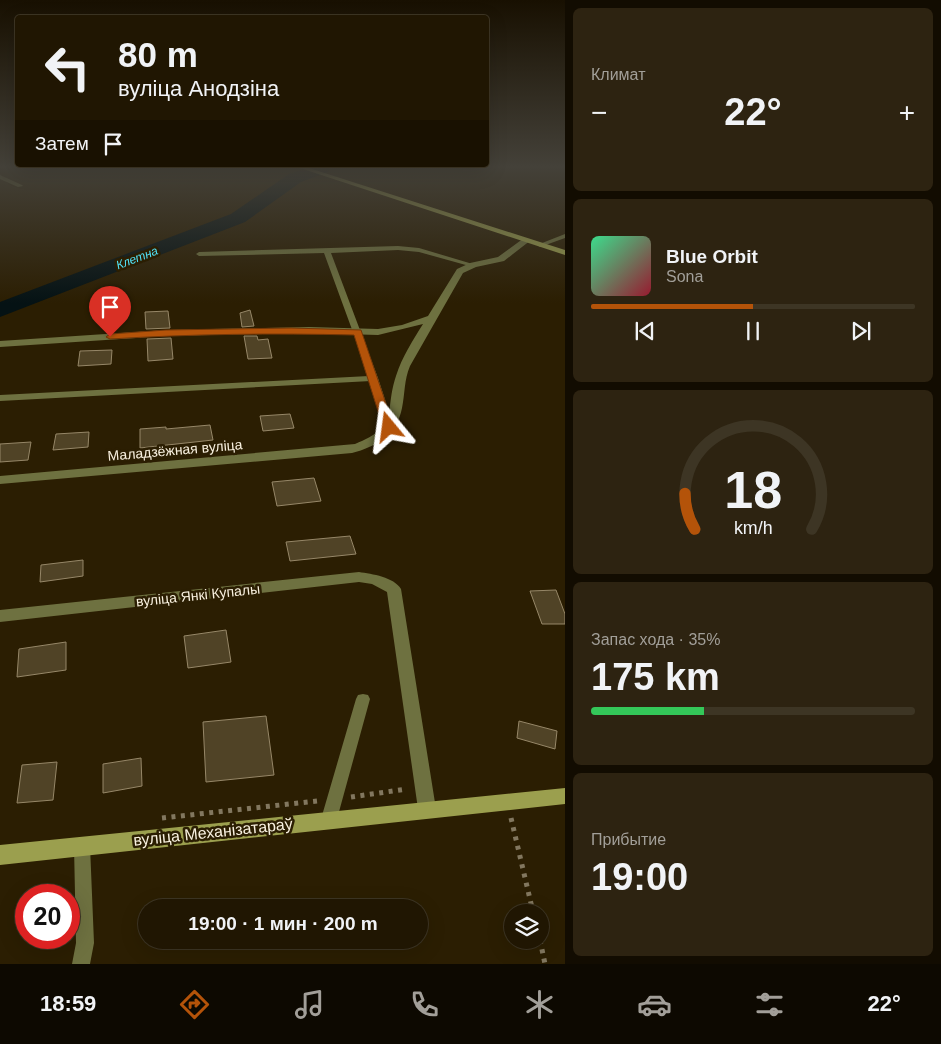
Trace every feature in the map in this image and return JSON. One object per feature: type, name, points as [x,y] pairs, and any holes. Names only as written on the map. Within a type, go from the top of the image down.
[{"type":"street","points":[[443,213],[565,253]]},
{"type":"street","points":[[389,427],[396,412],[398,386],[402,371],[431,318],[460,271],[474,265],[501,259],[526,240]]},
{"type":"street","points":[[0,344],[166,333],[309,330],[378,332],[396,329],[431,318]]},
{"type":"street","name":"Маладзёжная вуліца","points":[[0,480],[352,449],[376,441],[389,427]]},
{"type":"street","name":"вуліца Янкі Купалы","points":[[0,616],[359,577],[375,580],[394,590],[423,785]]},
{"type":"street","points":[[423,785],[427,809]]},
{"type":"street","name":"вуліца Механізатараў","points":[[0,855],[329,819],[565,796]]},
{"type":"lane","points":[[540,244],[565,236]]},
{"type":"lane","points":[[199,254],[398,248],[419,250],[474,265]]},
{"type":"lane","points":[[327,251],[358,332],[389,427]]},
{"type":"lane","points":[[0,398],[374,378]]},
{"type":"lane","points":[[329,819],[363,699]]},
{"type":"lane","points":[[82,846],[85,943],[82,964]]},
{"type":"path","points":[[159,818],[394,792],[423,785]]},
{"type":"path","points":[[507,802],[531,904]]},
{"type":"path","points":[[542,949],[545,964]]},
{"type":"building","points":[[250,310],[254,326],[242,327],[240,313]]},
{"type":"building","points":[[168,311],[170,328],[146,329],[145,312]]},
{"type":"building","points":[[244,336],[257,336],[258,340],[268,339],[272,358],[248,359]]},
{"type":"building","points":[[171,338],[173,359],[148,361],[147,339]]},
{"type":"building","points":[[112,350],[111,364],[78,366],[80,351]]},
{"type":"building","points":[[290,414],[294,428],[263,431],[260,416]]},
{"type":"building","points":[[210,425],[213,440],[140,448],[140,429]]},
{"type":"building","points":[[89,432],[88,447],[53,450],[56,434]]},
{"type":"building","points":[[31,442],[28,460],[0,462],[0,444]]},
{"type":"building","points":[[314,478],[321,501],[277,506],[272,482]]},
{"type":"building","points":[[350,536],[356,554],[290,561],[286,542]]},
{"type":"building","points":[[83,560],[83,576],[40,582],[41,565]]},
{"type":"building","points":[[556,590],[565,614],[565,624],[542,624],[530,591]]},
{"type":"building","points":[[226,630],[231,662],[188,668],[184,636]]},
{"type":"building","points":[[66,642],[66,670],[17,677],[19,649]]},
{"type":"building","points":[[266,716],[274,775],[206,782],[203,722]]},
{"type":"building","points":[[519,721],[557,731],[555,749],[517,738]]},
{"type":"building","points":[[141,758],[142,786],[103,793],[103,764]]},
{"type":"building","points":[[57,762],[53,800],[17,803],[22,765]]},
{"type":"waterway","name":"Клетна","points":[[0,310],[238,218],[245,213]]},
{"type":"route","points":[[110,337],[166,333],[291,330],[358,332],[389,427]]}]
